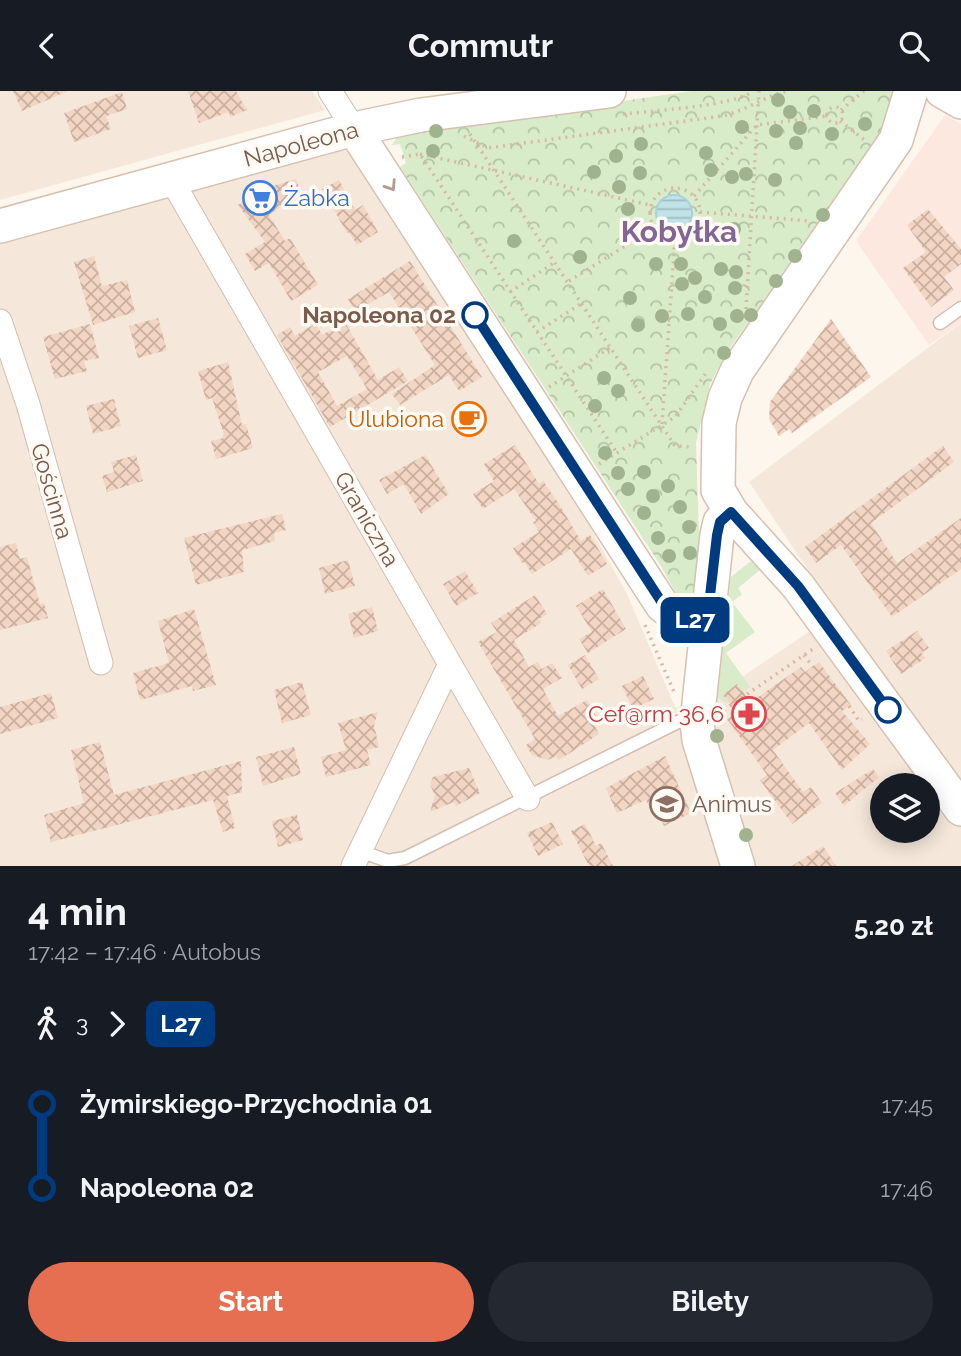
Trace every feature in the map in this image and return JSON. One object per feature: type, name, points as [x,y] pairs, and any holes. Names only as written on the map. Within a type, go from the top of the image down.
[{"type":"street","points":[[330,91],[663,605],[676,616],[707,622]]},
{"type":"street","name":"Napoleona","points":[[0,226],[354,129],[421,115],[557,94],[609,91]]},
{"type":"street","points":[[911,91],[883,142],[744,361],[725,398],[718,436],[718,490],[731,512],[798,586],[954,792]]},
{"type":"street","points":[[883,142],[914,125],[930,91]]},
{"type":"street","points":[[942,91],[961,102]]},
{"type":"street","name":"Graniczna","points":[[171,179],[528,799]]},
{"type":"street","name":"Gościnna","points":[[0,321],[31,417],[101,663]]},
{"type":"street","points":[[731,512],[720,522],[717,535],[695,708],[699,740],[738,866]]},
{"type":"street","points":[[356,859],[450,664]]},
{"type":"lane","points":[[940,323],[961,308]]},
{"type":"lane","points":[[356,859],[396,861],[528,799],[695,708]]},
{"type":"path","points":[[746,315],[759,91]]},
{"type":"path","points":[[463,135],[488,148],[722,116],[758,104],[769,95],[788,91]]},
{"type":"path","points":[[840,121],[841,110],[864,91]]},
{"type":"path","points":[[694,196],[757,125],[827,115],[833,107],[841,110]]},
{"type":"path","points":[[827,115],[831,122],[840,121],[883,142]]},
{"type":"path","points":[[465,128],[583,302],[675,446],[699,447]]},
{"type":"path","points":[[396,158],[420,154],[650,205]]},
{"type":"path","points":[[420,154],[617,453]]},
{"type":"path","points":[[678,188],[694,196],[700,212],[695,228],[675,239],[667,238],[654,228],[649,213],[650,205],[661,191],[678,188]]},
{"type":"path","points":[[700,212],[814,221]]},
{"type":"path","points":[[569,281],[654,228]]},
{"type":"path","points":[[662,426],[675,239]]},
{"type":"path","points":[[510,292],[556,262]]},
{"type":"path","points":[[537,332],[583,302]]},
{"type":"path","points":[[544,390],[611,347]]},
{"type":"path","points":[[595,467],[662,426]]},
{"type":"path","points":[[641,614],[695,708],[804,655],[820,643]]},
{"type":"path","points":[[804,655],[813,667]]},
{"type":"shaded area","points":[[0,91],[312,91],[325,110],[0,200]]},
{"type":"shaded area","points":[[945,115],[961,124],[961,323],[929,345],[856,241]]},
{"type":"shaded area","points":[[330,125],[591,529],[627,594],[675,707],[697,712],[718,693],[837,613],[749,482],[961,323],[961,866],[0,866],[0,233]]},
{"type":"green space","points":[[692,91],[900,91],[897,119],[726,353],[710,384],[696,443],[699,536],[694,597],[681,603],[661,566],[400,167],[406,163],[400,144],[392,145],[398,136],[411,132]]},
{"type":"green space","points":[[751,561],[760,570],[738,588],[742,594],[732,602],[755,632],[726,653],[750,687],[727,703],[719,699],[718,693],[731,577]]},
{"type":"water","points":[[674,195],[687,200],[692,213],[687,226],[674,231],[661,226],[656,213],[661,200]]},
{"type":"building","points":[[13,91],[68,91],[22,111]]},
{"type":"building","points":[[188,91],[236,91],[247,110],[230,117],[229,112],[199,123]]},
{"type":"building","points":[[122,92],[127,109],[106,116],[111,129],[74,142],[64,113]]},
{"type":"building","points":[[296,179],[301,192],[269,215],[285,241],[290,238],[318,285],[291,301],[269,263],[255,271],[245,254],[265,242],[238,205],[259,190]]},
{"type":"building","points":[[339,180],[355,210],[363,205],[378,232],[357,245],[349,232],[347,233],[322,189]]},
{"type":"building","points":[[928,209],[961,249],[961,264],[944,277],[954,290],[931,307],[903,268],[926,252],[907,225]]},
{"type":"building","points":[[94,256],[102,286],[127,280],[135,312],[93,325],[74,262]]},
{"type":"building","points":[[410,261],[482,377],[459,391],[449,375],[400,405],[392,394],[435,365],[389,292],[355,312],[348,299]]},
{"type":"building","points":[[158,318],[167,350],[138,358],[129,326]]},
{"type":"building","points":[[831,319],[871,377],[792,433],[789,429],[779,436],[769,419],[770,402]]},
{"type":"building","points":[[345,322],[378,380],[399,367],[408,381],[330,427],[277,335],[290,327],[295,336],[316,323],[322,335]],"holes":[[[347,356],[367,389],[337,406],[318,372]]]},
{"type":"building","points":[[90,324],[99,358],[84,361],[87,371],[55,379],[43,337]]},
{"type":"building","points":[[228,362],[242,425],[246,424],[253,448],[216,459],[211,441],[223,438],[223,431],[212,398],[206,400],[198,371]]},
{"type":"building","points":[[114,399],[121,426],[93,434],[86,406]]},
{"type":"building","name":"Ulubiona","points":[[474,403],[486,423],[464,436],[453,416]]},
{"type":"building","points":[[515,445],[539,484],[543,481],[559,504],[581,541],[590,535],[607,564],[588,576],[571,549],[532,574],[524,562],[522,563],[513,548],[539,532],[533,522],[536,521],[514,489],[483,509],[473,494],[494,481],[484,464]]},
{"type":"building","points":[[943,446],[954,462],[871,523],[897,563],[961,518],[961,569],[892,617],[841,545],[816,563],[805,547]]},
{"type":"building","points":[[136,455],[143,481],[107,492],[102,476],[114,472],[111,462]]},
{"type":"building","points":[[425,455],[449,494],[421,514],[404,484],[387,494],[379,480]]},
{"type":"building","points":[[282,514],[286,530],[274,533],[275,541],[242,550],[244,572],[196,585],[184,538]]},
{"type":"building","points":[[16,543],[20,559],[27,557],[40,604],[44,603],[48,618],[0,630],[0,547]]},
{"type":"building","points":[[348,560],[355,586],[325,594],[319,568]]},
{"type":"building","points":[[465,571],[478,593],[456,606],[443,584]]},
{"type":"building","points":[[603,589],[626,629],[588,653],[579,639],[592,632],[576,606]]},
{"type":"building","points":[[535,595],[547,614],[539,619],[541,623],[514,640],[529,667],[538,662],[542,669],[552,663],[562,678],[543,689],[558,716],[587,700],[596,716],[591,719],[599,734],[559,760],[556,756],[548,760],[532,755],[526,745],[535,739],[478,642],[497,632],[491,623]]},
{"type":"building","points":[[372,607],[378,631],[354,638],[348,614]]},
{"type":"building","points":[[194,609],[216,685],[193,691],[192,686],[140,700],[133,673],[169,663],[158,621]]},
{"type":"building","points":[[917,631],[929,648],[921,653],[926,658],[901,674],[886,651]]},
{"type":"building","points":[[585,655],[599,679],[582,689],[568,665]]},
{"type":"building","points":[[819,662],[851,705],[842,711],[870,744],[842,770],[809,723],[773,750],[803,792],[811,787],[822,803],[792,824],[760,780],[767,775],[727,719],[737,712],[723,695],[737,684],[751,702],[801,667],[805,672]]},
{"type":"building","points":[[643,676],[654,699],[633,709],[622,686]]},
{"type":"building","points":[[302,682],[311,715],[282,723],[274,690]]},
{"type":"building","points":[[51,693],[58,718],[0,734],[0,707]]},
{"type":"building","points":[[378,712],[374,725],[379,747],[367,750],[371,765],[326,777],[321,757],[346,750],[338,723]]},
{"type":"building","points":[[100,742],[114,795],[241,761],[242,792],[227,796],[235,828],[223,832],[213,800],[51,842],[44,815],[84,803],[71,750]]},
{"type":"building","points":[[294,747],[301,774],[263,786],[256,757]]},
{"type":"building","points":[[665,756],[691,813],[664,826],[658,812],[653,815],[646,800],[617,813],[606,788]]},
{"type":"building","points":[[469,768],[480,793],[456,806],[454,802],[430,812],[435,795],[430,785],[433,777]]},
{"type":"building","points":[[873,769],[876,773],[870,773],[870,784],[844,806],[835,793]]},
{"type":"building","points":[[297,815],[303,840],[278,847],[272,821]]},
{"type":"building","points":[[552,822],[563,844],[538,856],[527,833]]},
{"type":"building","points":[[585,824],[596,846],[601,843],[613,866],[589,866],[571,831]]},
{"type":"building","points":[[823,846],[836,866],[792,866]]},
{"type":"bus line","name":"L27","points":[[475,315],[668,612],[682,618],[707,622],[717,535],[720,522],[731,512],[771,552],[798,586],[888,710]]},
{"type":"place","name":"Żabka","points":[[260,198]]},
{"type":"place","name":"Napoleona 02","points":[[475,315]]},
{"type":"place","name":"Ulubiona","points":[[469,419]]},
{"type":"place","name":"Cef@rm 36,6","points":[[749,714]]},
{"type":"place","name":"Animus","points":[[667,804]]},
{"type":"district","name":"Kobyłka","points":[[679,232]]}]
